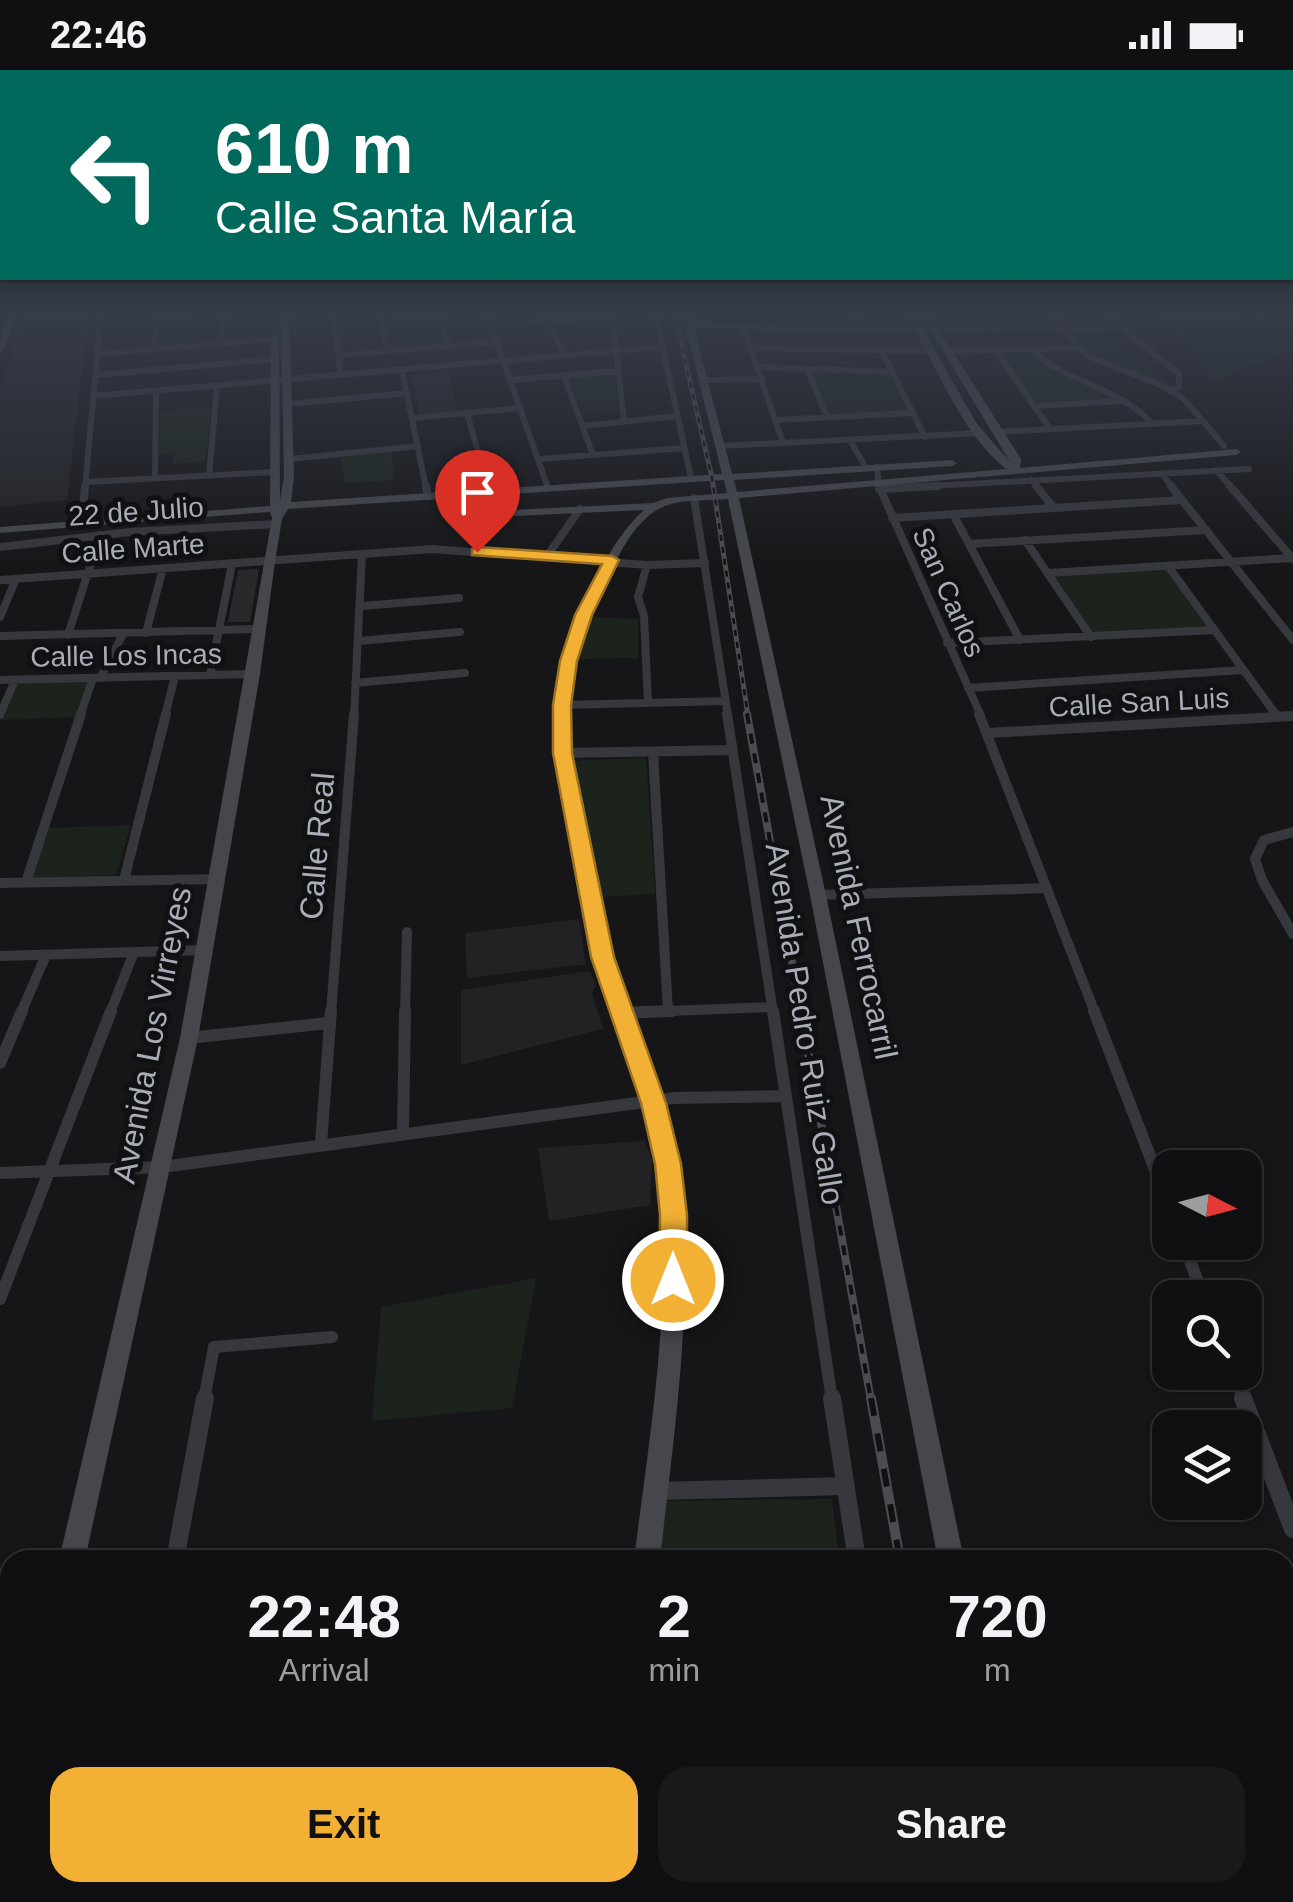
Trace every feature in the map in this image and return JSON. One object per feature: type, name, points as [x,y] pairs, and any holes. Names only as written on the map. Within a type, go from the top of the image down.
[{"type":"street","points":[[82,522],[93,397]]},
{"type":"street","points":[[155,478],[156,397]]},
{"type":"street","points":[[209,476],[216,397]]},
{"type":"street","name":"Avenida Los Virreyes","points":[[275,397],[278,514]]},
{"type":"street","name":"Avenida Los Virreyes","points":[[74,1550],[189,1038],[288,459],[288,397]]},
{"type":"street","points":[[288,404],[365,397]]},
{"type":"street","points":[[408,397],[428,496]]},
{"type":"street","points":[[517,397],[548,488]]},
{"type":"street","points":[[572,397],[593,455]]},
{"type":"street","points":[[622,397],[624,421]]},
{"type":"street","points":[[673,397],[690,478]]},
{"type":"street","name":"Avenida Ferrocarril","points":[[708,397],[818,895],[949,1550]]},
{"type":"street","points":[[767,397],[783,443]]},
{"type":"street","points":[[819,397],[827,417]]},
{"type":"street","points":[[904,397],[925,437]]},
{"type":"street","points":[[959,397],[998,460]]},
{"type":"street","points":[[977,397],[1015,464]]},
{"type":"street","points":[[1028,397],[1050,429]]},
{"type":"street","points":[[1121,397],[1152,423]]},
{"type":"street","points":[[1183,397],[1224,446]]},
{"type":"street","points":[[1034,406],[1130,401]]},
{"type":"street","points":[[413,418],[521,408]]},
{"type":"street","points":[[467,413],[489,492]]},
{"type":"street","points":[[775,420],[912,413]]},
{"type":"street","points":[[583,426],[677,416]]},
{"type":"street","points":[[998,432],[1203,422]]},
{"type":"street","points":[[720,446],[979,433]]},
{"type":"street","points":[[850,440],[871,468]]},
{"type":"street","points":[[288,459],[418,446]]},
{"type":"street","points":[[877,485],[1015,464],[1224,446]]},
{"type":"street","points":[[540,459],[684,448]]},
{"type":"street","points":[[477,552],[487,520],[494,514],[658,504],[730,486],[871,468],[1236,452]]},
{"type":"street","name":"San Carlos","points":[[871,468],[988,733],[1152,1161]]},
{"type":"street","points":[[0,538],[278,514],[428,496],[690,478],[730,486],[877,485],[1249,469]]},
{"type":"street","points":[[1216,470],[1292,558]]},
{"type":"street","points":[[86,482],[274,472]]},
{"type":"street","points":[[1161,473],[1293,640]]},
{"type":"street","points":[[648,1550],[673,1280],[668,1164],[654,1103],[602,957],[563,753],[562,705],[568,661],[584,615],[612,560],[658,504],[656,480]]},
{"type":"street","points":[[1031,480],[1054,508]]},
{"type":"street","name":"Avenida Pedro Ruiz Gallo","points":[[694,498],[856,1550]]},
{"type":"street","points":[[892,518],[1182,500]]},
{"type":"street","points":[[546,556],[580,509]]},
{"type":"street","points":[[0,530],[82,522],[278,514]]},
{"type":"street","name":"22 de Julio","points":[[0,547],[278,514]]},
{"type":"street","points":[[953,514],[1020,640]]},
{"type":"street","points":[[968,544],[1206,530]]},
{"type":"street","points":[[68,635],[100,535]]},
{"type":"street","points":[[1025,540],[1091,637]]},
{"type":"street","name":"Calle Marte","points":[[0,580],[432,549],[612,560],[647,566],[706,563]]},
{"type":"street","name":"Calle Real","points":[[321,1143],[362,606],[362,554]]},
{"type":"street","points":[[1048,574],[1292,558]]},
{"type":"street","points":[[210,675],[232,564]]},
{"type":"street","points":[[647,566],[638,597],[644,616],[648,702]]},
{"type":"street","points":[[1168,566],[1277,717]]},
{"type":"street","points":[[146,633],[163,568]]},
{"type":"street","points":[[0,617],[16,579]]},
{"type":"street","points":[[362,606],[459,598]]},
{"type":"street","points":[[0,636],[260,629]]},
{"type":"street","points":[[948,643],[1214,630]]},
{"type":"street","points":[[359,641],[460,632]]},
{"type":"street","points":[[26,882],[96,678],[122,634]]},
{"type":"street","points":[[968,688],[1244,670]]},
{"type":"street","points":[[355,683],[466,673]]},
{"type":"street","name":"Calle Los Incas","points":[[0,680],[253,674]]},
{"type":"street","points":[[124,880],[175,676]]},
{"type":"street","points":[[0,715],[16,680]]},
{"type":"street","points":[[562,705],[726,701]]},
{"type":"street","name":"Calle San Luis","points":[[988,733],[1293,716]]},
{"type":"street","points":[[563,753],[733,750]]},
{"type":"street","points":[[653,752],[668,1011]]},
{"type":"street","points":[[1293,832],[1264,840],[1255,859],[1262,880],[1293,934]]},
{"type":"street","points":[[0,883],[218,879]]},
{"type":"street","points":[[818,895],[1048,888]]},
{"type":"street","points":[[403,1134],[407,932]]},
{"type":"street","points":[[0,956],[205,950]]},
{"type":"street","points":[[0,1298],[134,952]]},
{"type":"street","points":[[0,1063],[46,954]]},
{"type":"street","points":[[619,1012],[772,1008]]},
{"type":"street","points":[[189,1038],[328,1023]]},
{"type":"street","points":[[0,1172],[162,1168],[321,1143],[674,1098],[786,1096]]},
{"type":"street","points":[[177,1550],[214,1347],[332,1337]]},
{"type":"street","points":[[1240,1390],[1292,1522]]},
{"type":"street","points":[[654,1491],[846,1486]]},
{"type":"shaded area","points":[[0,397],[79,397],[67,500],[0,507]]},
{"type":"shaded area","points":[[416,397],[454,397],[457,411],[419,414]]},
{"type":"shaded area","points":[[576,397],[618,397],[619,411],[584,415]]},
{"type":"shaded area","points":[[822,397],[902,397],[910,411],[829,415]]},
{"type":"shaded area","points":[[1030,397],[1121,400],[1035,404]]},
{"type":"shaded area","points":[[211,406],[206,461],[173,464],[173,454],[159,455],[160,411]]},
{"type":"shaded area","points":[[391,450],[394,480],[345,483],[340,455]]},
{"type":"shaded area","points":[[1166,568],[1208,628],[1092,634],[1055,576]]},
{"type":"shaded area","points":[[591,617],[638,619],[638,658],[576,659]]},
{"type":"shaded area","points":[[88,681],[76,717],[2,720],[18,682]]},
{"type":"shaded area","points":[[646,758],[655,894],[595,897],[571,761]]},
{"type":"shaded area","points":[[131,825],[116,875],[32,877],[49,828]]},
{"type":"shaded area","points":[[579,919],[586,964],[467,978],[465,933]]},
{"type":"shaded area","points":[[590,971],[603,1029],[461,1065],[461,990]]},
{"type":"shaded area","points":[[644,1141],[652,1160],[650,1205],[549,1221],[538,1148]]},
{"type":"shaded area","points":[[536,1278],[512,1408],[372,1421],[381,1307]]},
{"type":"shaded area","points":[[832,1499],[838,1550],[661,1550],[664,1501]]},
{"type":"building","points":[[259,569],[250,622],[228,622],[238,570]]},
{"type":"railway","points":[[694,397],[712,478],[748,716]]},
{"type":"railway","points":[[747,714],[871,1400]]},
{"type":"railway","points":[[871,1398],[898,1550]]},
{"type":"route","points":[[477,552],[612,560],[584,615],[568,661],[562,705],[563,753],[602,957],[654,1103],[668,1164],[673,1280]]}]
